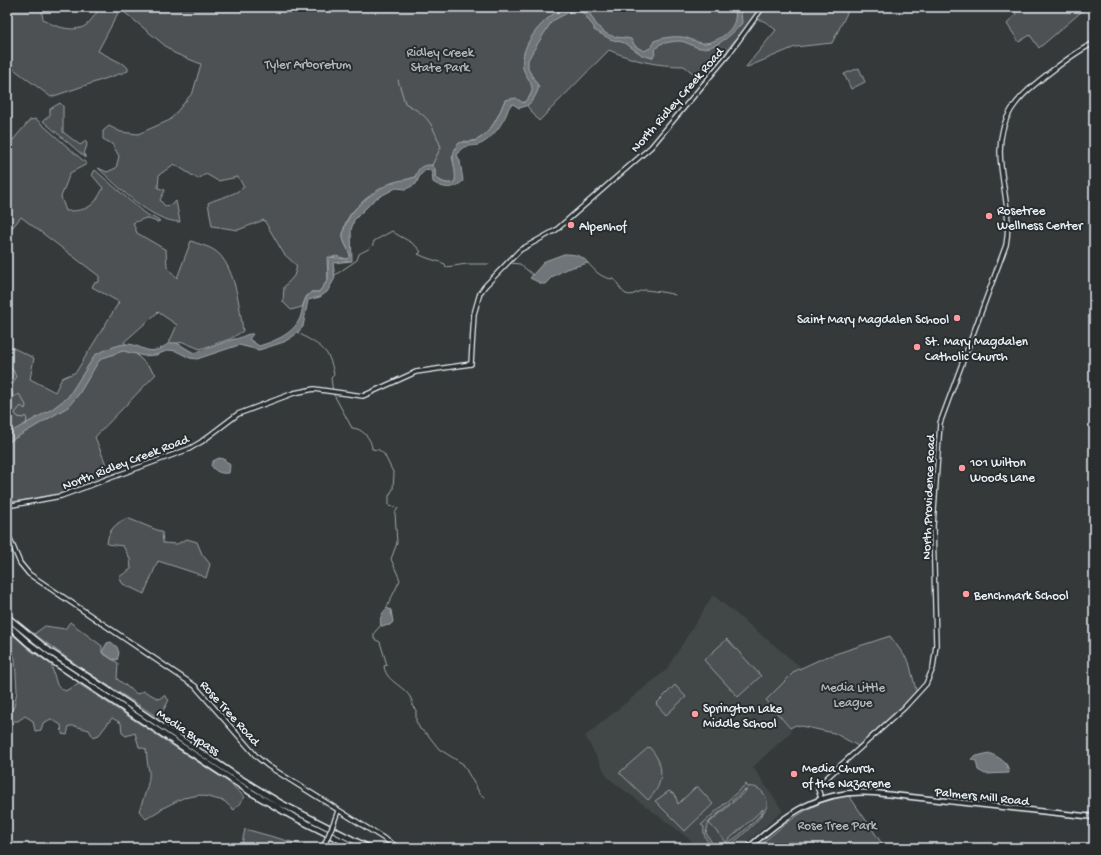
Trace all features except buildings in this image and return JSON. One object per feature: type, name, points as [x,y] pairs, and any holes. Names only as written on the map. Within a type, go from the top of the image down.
[{"type":"highway","name":"Media Bypass","points":[[7,617],[49,652],[239,778],[285,805],[369,848]]},
{"type":"highway","name":"Media Bypass","points":[[7,624],[28,643],[54,662],[244,788],[277,808],[356,848]]},
{"type":"main road","name":"Palmers Mill Road","points":[[821,798],[845,792],[867,792],[1094,817]]},
{"type":"main road","points":[[748,848],[792,813],[821,798]]},
{"type":"street","name":"North Ridley Creek Road","points":[[7,506],[62,496],[189,449],[201,442],[238,414],[294,392],[314,390],[363,396],[416,372],[471,364],[474,314],[480,293],[485,286],[520,250],[556,230],[651,147],[728,55],[763,7]]},
{"type":"street","name":"North Providence Road","points":[[821,798],[818,789],[820,784],[904,708],[930,677],[935,659],[936,645],[933,526],[940,423],[1006,245],[1009,226],[1000,154],[1001,134],[1009,112],[1021,96],[1071,57],[1094,43]]},
{"type":"street","name":"Rose Tree Road","points":[[7,532],[20,563],[29,574],[195,686],[261,760],[338,811],[399,848]]},
{"type":"street","points":[[323,848],[338,811]]},
{"type":"shaded area","points":[[565,7],[587,7],[595,23],[601,30],[614,37],[631,39],[635,46],[644,51],[652,47],[654,41],[674,37],[684,37],[702,43],[712,42],[727,33],[734,24],[735,7],[743,7],[741,11],[742,23],[734,32],[718,44],[706,48],[700,48],[682,41],[674,41],[660,44],[654,51],[655,54],[652,58],[642,55],[625,43],[610,39],[594,30],[594,27],[581,11],[573,10],[552,21],[528,60],[528,69],[539,87],[532,101],[519,108],[513,104],[509,107],[498,129],[488,139],[483,143],[463,148],[459,151],[457,155],[460,161],[463,181],[456,186],[448,188],[433,182],[432,172],[427,169],[420,175],[416,184],[406,189],[396,188],[375,199],[354,220],[351,230],[352,261],[333,263],[335,278],[327,292],[320,297],[308,300],[303,327],[295,335],[284,342],[259,350],[239,345],[197,359],[169,350],[156,355],[144,356],[123,351],[103,358],[98,362],[79,394],[68,407],[7,443],[7,434],[52,409],[68,397],[95,355],[110,348],[131,344],[150,351],[162,348],[169,343],[177,343],[194,353],[250,334],[253,334],[249,339],[259,346],[272,342],[290,331],[295,327],[301,315],[307,297],[311,292],[319,292],[328,280],[328,257],[347,259],[350,256],[343,236],[348,219],[360,204],[368,197],[391,183],[415,177],[419,169],[425,165],[432,165],[435,169],[435,177],[442,182],[450,183],[455,181],[453,157],[455,148],[459,143],[475,141],[482,137],[491,128],[505,100],[516,98],[523,103],[529,98],[532,88],[523,68],[525,50],[529,41],[542,24],[557,11]]},
{"type":"shaded area","points":[[564,254],[578,256],[583,258],[588,263],[566,269],[552,277],[545,284],[530,278],[545,261]]},
{"type":"shaded area","points":[[219,458],[224,459],[230,465],[229,473],[218,472],[211,465],[213,461]]},
{"type":"shaded area","name":"Springton Lake Middle School","points":[[713,595],[802,668],[795,671],[766,700],[792,731],[753,767],[783,811],[740,848],[701,848],[608,778],[585,736],[666,670]]},
{"type":"shaded area","points":[[387,608],[391,610],[393,622],[390,625],[381,626],[381,616]]},
{"type":"shaded area","points":[[111,642],[117,647],[119,653],[117,660],[112,659],[102,652],[107,643]]},
{"type":"shaded area","points":[[989,753],[1005,763],[1009,769],[1009,773],[985,774],[978,770],[976,761],[971,759],[973,757]]},
{"type":"green space","points":[[7,7],[41,7],[43,19],[47,22],[63,28],[75,29],[85,26],[101,7],[110,7],[118,13],[98,51],[125,65],[128,68],[128,71],[51,97],[7,64]]},
{"type":"green space","points":[[118,7],[850,7],[832,43],[795,47],[745,68],[776,30],[764,21],[755,20],[744,29],[704,82],[684,66],[646,62],[609,50],[539,121],[527,106],[532,92],[528,99],[523,103],[505,100],[495,121],[485,134],[479,139],[464,141],[452,157],[456,181],[448,183],[437,179],[435,177],[435,169],[432,165],[415,177],[379,192],[358,206],[350,214],[345,224],[343,236],[350,256],[347,259],[336,256],[327,259],[328,280],[319,292],[311,292],[306,297],[302,307],[291,310],[283,302],[284,287],[294,276],[297,266],[284,254],[264,220],[238,230],[212,226],[208,203],[244,187],[238,177],[218,181],[206,174],[198,179],[174,164],[159,175],[158,188],[165,190],[160,200],[165,206],[171,205],[176,201],[180,222],[157,216],[146,209],[125,193],[98,168],[107,172],[116,168],[119,156],[112,144],[103,139],[103,131],[109,126],[121,132],[138,134],[170,120],[193,92],[201,64],[174,53]]},
{"type":"green space","points":[[1012,7],[1087,7],[1039,48],[1030,35],[1019,42],[1007,24],[1016,14]]},
{"type":"green space","points":[[859,68],[865,82],[851,89],[844,74]]},
{"type":"green space","points":[[60,103],[63,106],[63,132],[80,145],[86,141],[87,145],[84,154],[86,158],[43,121],[50,115],[50,109]]},
{"type":"green space","points":[[36,119],[87,164],[70,173],[61,197],[66,211],[85,209],[96,200],[103,188],[92,175],[95,170],[144,213],[160,221],[157,222],[146,218],[133,223],[137,233],[166,250],[167,267],[177,278],[191,241],[214,250],[221,256],[232,276],[238,299],[243,331],[230,339],[200,349],[183,342],[173,344],[169,343],[177,325],[158,312],[124,342],[156,374],[95,437],[109,472],[105,478],[58,495],[7,503],[7,345],[34,358],[30,379],[55,392],[62,378],[76,372],[119,302],[92,287],[94,283],[99,282],[99,276],[21,217],[12,228],[7,223],[7,215],[10,211],[7,210],[7,147],[30,120]]},
{"type":"green space","points":[[127,518],[162,532],[163,543],[177,544],[187,539],[197,542],[202,554],[210,564],[206,578],[158,561],[144,594],[123,584],[119,577],[131,569],[130,559],[123,546],[107,544],[109,535],[113,528]]},
{"type":"green space","points":[[70,622],[102,646],[102,653],[118,663],[117,679],[137,694],[144,691],[159,699],[164,695],[169,700],[159,718],[81,668],[34,634],[45,626],[65,629]]},
{"type":"green space","points":[[7,629],[31,651],[51,664],[57,685],[65,691],[79,684],[227,781],[245,797],[234,810],[224,801],[200,795],[183,798],[146,819],[139,811],[148,785],[149,771],[146,749],[139,747],[135,733],[126,736],[122,733],[121,723],[112,718],[99,735],[93,737],[89,730],[75,726],[69,726],[67,735],[62,734],[61,725],[51,719],[43,723],[41,730],[35,731],[33,721],[25,716],[18,721],[10,721],[7,718],[7,715],[14,707],[17,691],[15,658],[7,644]]},
{"type":"green space","name":"Media Little League","points":[[890,636],[909,662],[917,694],[858,746],[834,733],[796,725],[790,728],[766,700],[795,671],[823,658]]},
{"type":"green space","points":[[727,639],[761,676],[738,697],[704,660]]},
{"type":"green space","points":[[675,685],[686,697],[666,715],[656,704]]},
{"type":"green space","points":[[649,747],[658,760],[661,774],[658,787],[648,800],[620,774],[620,772]]},
{"type":"green space","points":[[746,784],[748,787],[755,787],[759,789],[766,797],[767,806],[764,812],[755,823],[727,847],[717,848],[710,844],[705,836],[704,827],[701,825]],"holes":[[[747,790],[709,823],[726,842],[763,809],[762,813],[745,830],[725,844],[718,845],[712,843],[706,833],[709,822],[743,791]]]},
{"type":"green space","points":[[697,786],[713,804],[685,831],[655,801],[669,791],[675,795],[678,804]]},
{"type":"green space","name":"Rose Tree Park","points":[[850,797],[885,848],[756,848],[787,823],[810,808],[834,798]]},
{"type":"green space","points":[[245,829],[313,848],[241,848]]},
{"type":"waterway","points":[[398,80],[405,103],[420,112],[428,120],[441,147],[432,165]]},
{"type":"waterway","points":[[335,275],[357,260],[359,254],[370,248],[374,241],[392,231],[415,245],[421,252],[418,254],[445,264],[446,267],[467,264],[489,264]]},
{"type":"waterway","points":[[510,263],[520,264],[533,275]]},
{"type":"waterway","points":[[588,263],[602,276],[614,279],[622,291],[628,295],[644,290],[675,295]]},
{"type":"waterway","points":[[297,332],[322,348],[326,353],[332,365],[334,375],[331,378],[333,393],[352,428],[356,428],[363,432],[372,445],[372,449],[379,450],[384,454],[394,474],[393,489],[389,496],[389,506],[398,508],[395,513],[397,543],[391,559],[400,580],[387,607]]},
{"type":"waterway","points":[[7,365],[13,370],[16,377],[11,388],[13,397],[19,394],[26,405],[25,409],[21,406],[15,413],[18,417],[23,418],[25,416],[27,419],[26,425]]},
{"type":"waterway","points":[[381,625],[374,633],[374,639],[380,642],[387,665],[384,666],[386,672],[389,677],[404,690],[412,700],[413,707],[416,710],[416,721],[420,729],[428,735],[439,749],[463,764],[480,794],[485,797]]},
{"type":"place","name":"Rosetree Wellness Center","points":[[989,216]]},
{"type":"place","name":"Alpenhof","points":[[571,225]]},
{"type":"place","name":"Saint Mary Magdalen School","points":[[957,318]]},
{"type":"place","name":"St. Mary Magdalen Catholic Church","points":[[917,347]]},
{"type":"place","name":"101 Wilton Woods Lane","points":[[962,468]]},
{"type":"place","name":"Benchmark School","points":[[966,594]]},
{"type":"place","name":"Springton Lake Middle School","points":[[695,714]]},
{"type":"place","name":"Media Church of the Nazarene","points":[[794,774]]},
{"type":"park label","name":"Ridley Creek State Park","points":[[440,58]]},
{"type":"park label","name":"Tyler Arboretum","points":[[308,63]]}]
